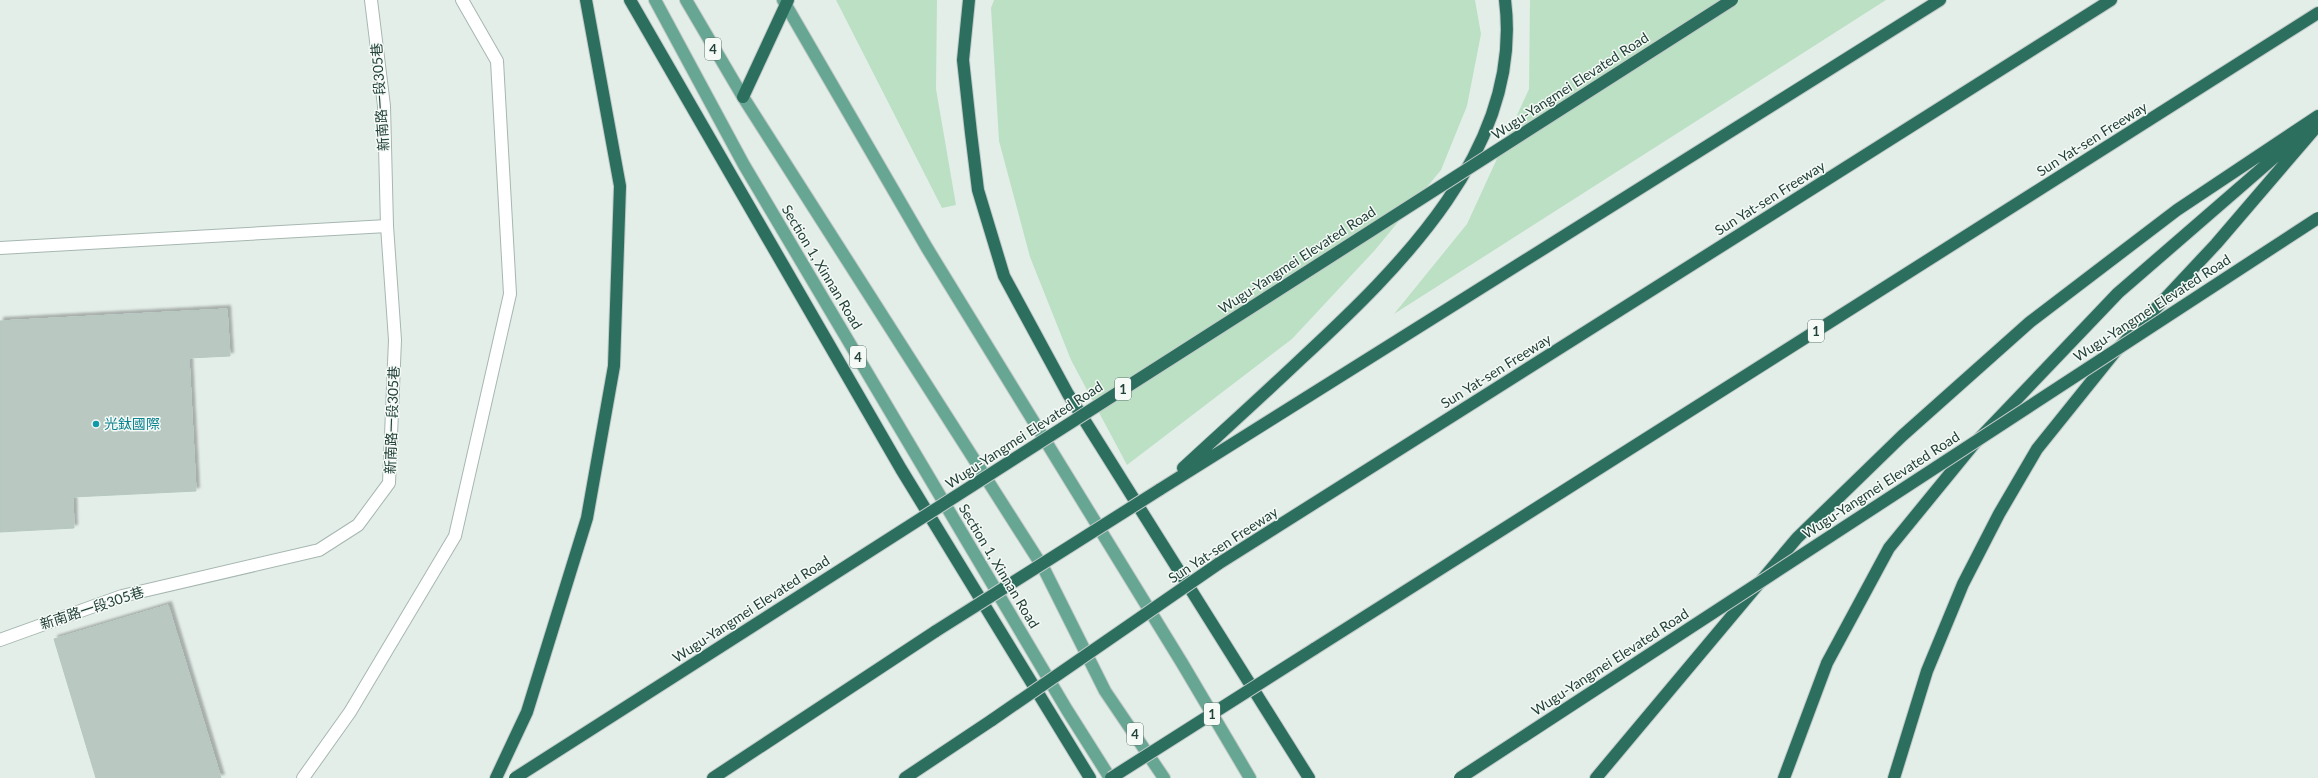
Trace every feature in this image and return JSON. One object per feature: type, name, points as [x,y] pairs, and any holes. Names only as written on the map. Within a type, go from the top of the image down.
[{"type":"highway","points":[[496,778],[527,712],[587,518],[614,366],[620,186],[586,0]]},
{"type":"highway","points":[[630,0],[901,469],[1090,778]]},
{"type":"highway","points":[[969,0],[963,60],[978,190],[1004,276],[1068,394],[1309,778]]},
{"type":"highway","points":[[1159,490],[1340,323],[1412,248],[1456,188],[1491,118],[1505,62],[1507,17],[1505,0]]},
{"type":"highway","name":"Wugu-Yangmei Elevated Road","points":[[515,778],[1732,0]]},
{"type":"highway","points":[[713,778],[936,631],[1940,0]]},
{"type":"highway","name":"Sun Yat-sen Freeway","points":[[905,778],[992,720],[1218,564],[2111,0]]},
{"type":"highway","points":[[743,97],[785,2]]},
{"type":"highway","name":"Sun Yat-sen Freeway","points":[[1110,778],[2318,13]]},
{"type":"highway","points":[[1596,778],[1797,538],[1902,436],[2030,322],[2177,210],[2318,116]]},
{"type":"highway","points":[[1784,778],[1827,663],[1889,548],[1974,444],[2118,294],[2318,120]]},
{"type":"highway","points":[[1894,778],[1927,671],[1963,584],[1999,514],[2037,449],[2115,352],[2216,244],[2318,125]]},
{"type":"highway","name":"Wugu-Yangmei Elevated Road","points":[[1460,778],[2318,218]]},
{"type":"main road","name":"Section 1, Xinnan Road","points":[[655,0],[744,165],[1067,710],[1110,778]]},
{"type":"main road","name":"Section 1, Xinnan Road","points":[[686,0],[743,97],[1044,569],[1106,691],[1164,778]]},
{"type":"main road","points":[[785,2],[927,248],[1182,663],[1250,778]]},
{"type":"street","name":"新南路一段305巷","points":[[0,640],[122,596],[319,550],[358,525],[389,483],[395,340],[387,226],[384,106],[371,0]]},
{"type":"street","points":[[302,778],[350,712],[455,536],[510,294],[497,61],[462,0]]},
{"type":"street","points":[[0,248],[387,226]]},
{"type":"green space","points":[[836,0],[937,0],[936,89],[956,205],[942,208]]},
{"type":"green space","points":[[994,0],[1475,0],[1481,34],[1467,106],[1441,170],[1375,250],[1292,339],[1127,465],[1071,360],[1030,257],[999,141],[991,8]]},
{"type":"green space","points":[[1530,0],[1886,0],[1394,314],[1467,224],[1529,89]]},
{"type":"building","name":"光鈦國際","points":[[227,309],[230,356],[189,358],[196,491],[73,497],[74,528],[0,532],[0,321]]},
{"type":"building","points":[[168,605],[221,778],[96,778],[54,639]]},
{"type":"place","name":"光鈦國際","points":[[96,424]]}]
